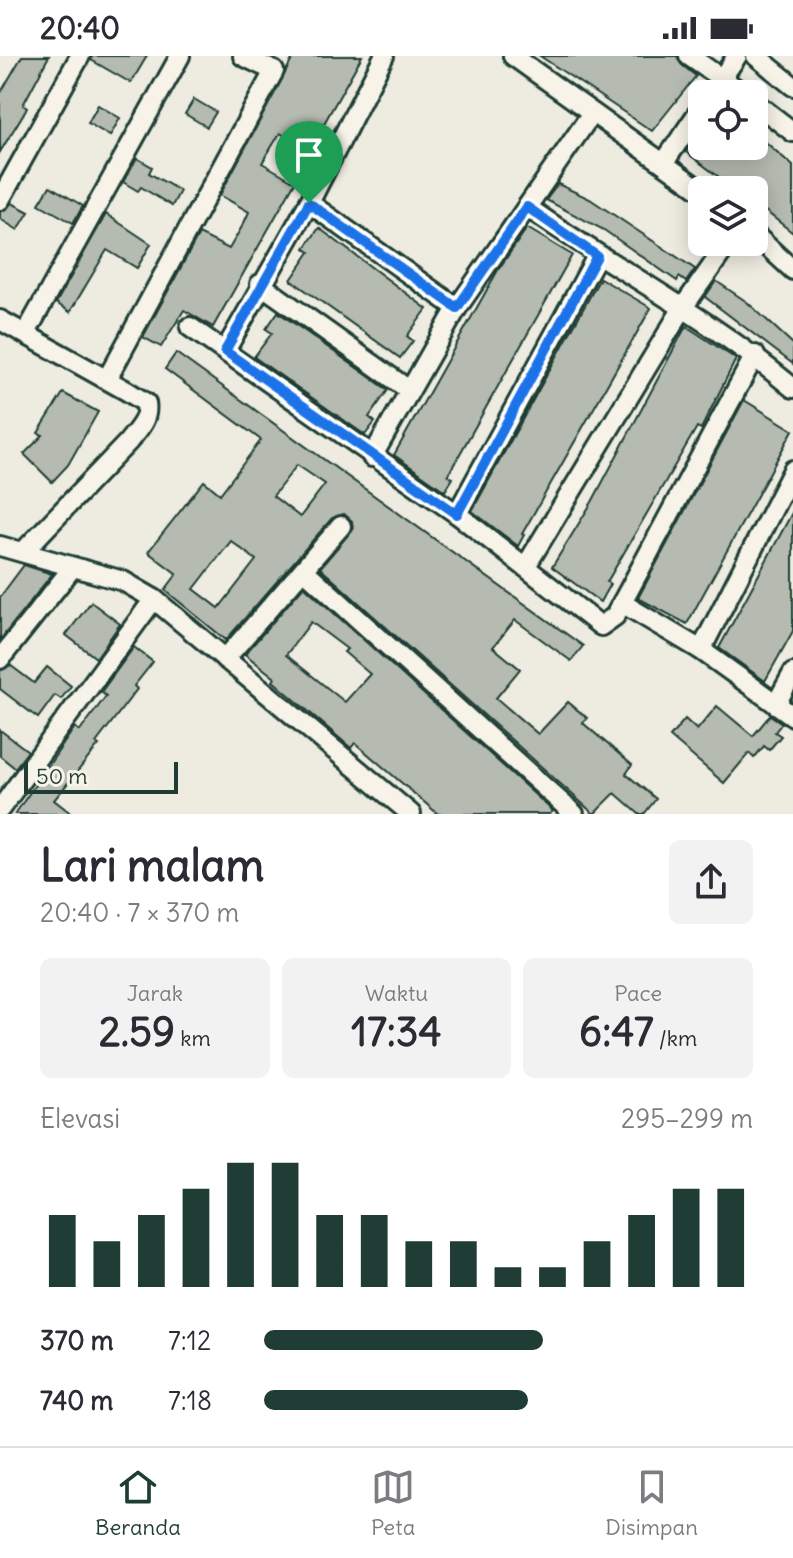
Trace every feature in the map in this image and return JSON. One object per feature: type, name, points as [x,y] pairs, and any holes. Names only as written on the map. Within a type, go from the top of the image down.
[{"type":"street","points":[[0,200],[80,56]]},
{"type":"street","points":[[26,333],[180,56]]},
{"type":"street","points":[[107,379],[278,63],[243,56]]},
{"type":"street","points":[[225,351],[260,284],[309,203],[384,56]]},
{"type":"street","points":[[513,56],[688,180]]},
{"type":"street","points":[[689,56],[727,80]]},
{"type":"street","points":[[721,80],[737,56]]},
{"type":"street","points":[[756,56],[778,63],[793,86]]},
{"type":"street","points":[[372,457],[457,308],[592,113]]},
{"type":"street","points":[[768,113],[793,132]]},
{"type":"street","points":[[665,161],[688,127]]},
{"type":"street","points":[[309,203],[457,308]]},
{"type":"street","points":[[527,207],[597,256],[684,306],[755,355],[793,388]]},
{"type":"street","points":[[768,247],[793,270]]},
{"type":"street","points":[[457,514],[597,256]]},
{"type":"street","points":[[526,566],[684,306],[719,256]]},
{"type":"street","points":[[260,284],[409,390]]},
{"type":"street","points":[[0,320],[146,403],[144,422],[23,552]]},
{"type":"street","points":[[190,327],[457,514],[601,626],[615,616],[755,355]]},
{"type":"street","points":[[701,650],[793,470]]},
{"type":"street","points":[[225,659],[341,526]]},
{"type":"street","points":[[0,546],[123,581],[154,599],[411,814]]},
{"type":"street","points":[[0,659],[73,567]]},
{"type":"street","points":[[304,570],[574,814]]},
{"type":"street","points":[[0,809],[154,599]]},
{"type":"street","points":[[622,603],[701,650],[793,716]]},
{"type":"street","points":[[776,704],[793,673]]},
{"type":"building","points":[[22,56],[49,56],[23,105],[27,108],[0,152],[0,94]]},
{"type":"building","points":[[92,56],[147,56],[131,83],[91,60]]},
{"type":"building","points":[[294,56],[362,56],[309,150],[280,133],[262,163],[295,182],[213,327],[184,310],[161,347],[143,337],[199,234],[229,249],[244,223],[249,212],[220,195]]},
{"type":"building","points":[[540,56],[677,56],[682,65],[696,76],[688,80],[688,86],[652,131]]},
{"type":"building","points":[[194,99],[216,112],[207,127],[185,114]]},
{"type":"building","points":[[98,105],[120,118],[110,136],[88,123]]},
{"type":"building","points":[[768,144],[793,166],[793,233],[768,213],[768,176],[718,176],[697,160],[768,160]]},
{"type":"building","points":[[137,158],[152,167],[149,173],[180,191],[172,206],[141,187],[138,191],[123,182]]},
{"type":"building","points":[[558,184],[590,199],[695,269],[686,282],[679,277],[677,281],[604,230],[546,200]]},
{"type":"building","points":[[50,186],[83,206],[73,223],[39,204]]},
{"type":"building","points":[[12,203],[29,212],[18,230],[0,219],[0,212]]},
{"type":"building","points":[[106,214],[151,244],[137,268],[107,250],[70,312],[56,303]]},
{"type":"building","points":[[319,228],[427,309],[407,336],[413,341],[400,358],[291,280],[310,252],[305,248]]},
{"type":"building","points":[[527,228],[572,255],[448,475],[453,478],[445,491],[394,455],[498,270]]},
{"type":"building","points":[[600,278],[651,308],[518,546],[472,511]]},
{"type":"building","points":[[716,281],[747,302],[793,344],[793,364],[705,297]]},
{"type":"building","points":[[278,312],[388,390],[369,417],[375,422],[365,435],[254,357],[272,333],[266,329]]},
{"type":"building","points":[[686,326],[736,359],[701,429],[697,427],[607,582],[610,584],[600,602],[552,567],[592,502]]},
{"type":"building","points":[[176,353],[583,646],[571,661],[515,620],[493,647],[520,669],[496,698],[538,734],[568,702],[587,718],[583,723],[632,765],[626,774],[656,799],[644,814],[639,814],[615,793],[594,814],[320,568],[353,529],[352,521],[344,514],[332,518],[226,640],[165,590],[177,574],[148,552],[204,481],[220,494],[261,440],[165,369]],"holes":[[[297,465],[325,484],[300,517],[273,496]],[[231,541],[256,560],[219,608],[194,589]]]},
{"type":"building","points":[[63,393],[98,412],[68,465],[52,482],[24,454],[43,435],[38,433]]},
{"type":"building","points":[[744,400],[793,430],[687,624],[638,598]]},
{"type":"building","points":[[793,511],[793,631],[765,681],[719,648]]},
{"type":"building","points":[[24,565],[52,574],[0,640],[0,597]]},
{"type":"building","points":[[304,586],[553,811],[550,814],[438,814],[355,743],[351,748],[245,654]],"holes":[[[311,622],[347,649],[344,652],[370,674],[345,702],[286,655]]]},
{"type":"building","points":[[91,602],[120,624],[96,658],[66,635]]},
{"type":"building","points":[[134,647],[153,662],[134,686],[137,689],[96,743],[99,745],[54,800],[72,814],[15,814],[75,727],[80,731],[106,696],[101,692]]},
{"type":"building","points":[[10,665],[34,683],[47,667],[71,686],[61,699],[55,695],[38,718],[0,689],[0,671]]},
{"type":"building","points":[[717,706],[753,736],[770,715],[782,723],[775,732],[781,736],[769,750],[764,746],[754,758],[749,753],[724,783],[670,737],[685,719],[697,730]]},
{"type":"building","points":[[0,730],[28,751],[15,768],[0,756]]},
{"type":"route","points":[[309,203],[457,308],[527,207],[597,256],[457,514],[225,351],[260,284],[309,203]]}]
